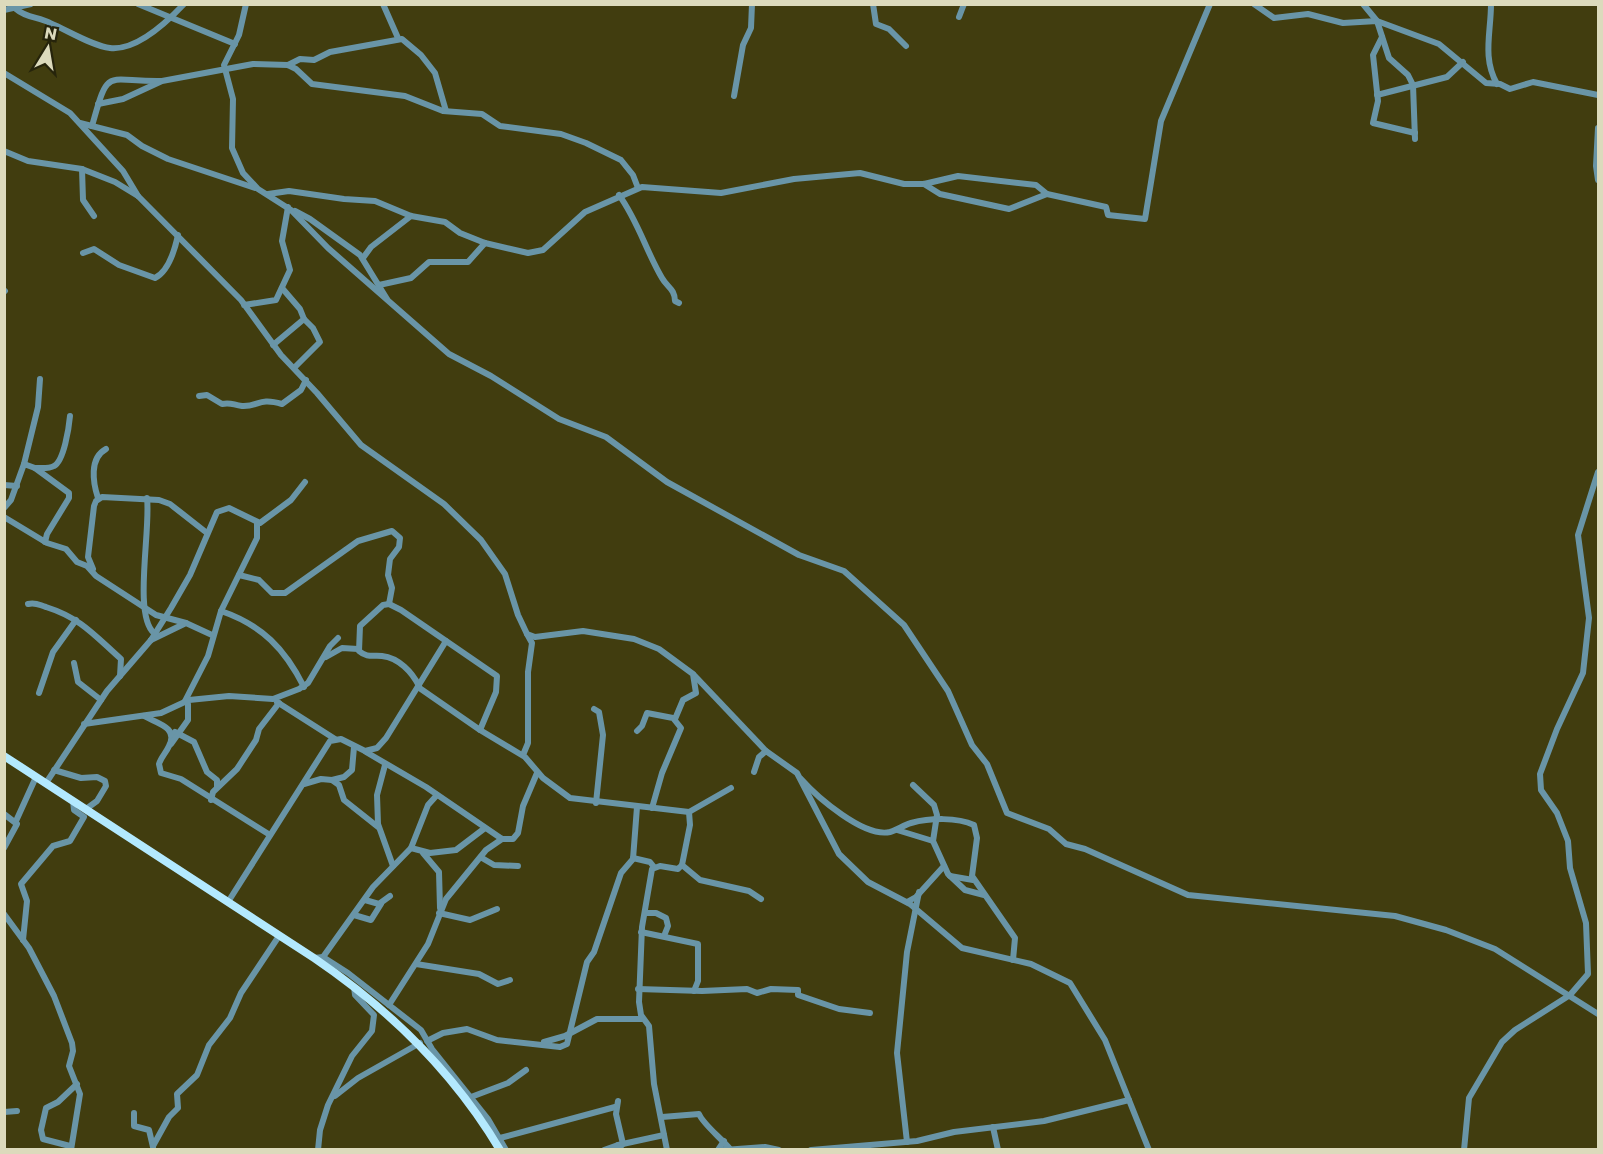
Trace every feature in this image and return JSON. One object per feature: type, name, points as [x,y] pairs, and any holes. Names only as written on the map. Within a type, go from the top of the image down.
[{"type":"main road","points":[[4,756],[279,936],[318,957],[423,1041],[500,1147]]},
{"type":"street","points":[[4,10],[31,4]]},
{"type":"street","points":[[138,4],[149,11],[171,16],[235,44]]},
{"type":"street","points":[[16,9],[21,14],[49,22],[69,33],[113,48],[146,36],[184,4]]},
{"type":"street","points":[[246,4],[235,44],[225,60],[233,99],[232,148],[243,173],[258,189]]},
{"type":"street","points":[[383,4],[398,38]]},
{"type":"street","points":[[734,96],[743,45],[751,28],[752,4]]},
{"type":"street","points":[[873,4],[876,24],[889,29],[906,46]]},
{"type":"street","points":[[959,17],[964,4]]},
{"type":"street","points":[[268,194],[289,191],[375,201],[411,216],[445,222],[460,233],[485,243],[519,252],[540,252],[574,219],[619,195],[638,188],[721,194],[794,179],[860,173],[897,184],[924,184],[949,177],[967,177],[1036,185],[1047,194],[1106,207],[1108,215],[1146,218],[1161,121],[1210,4]]},
{"type":"street","points":[[1254,4],[1274,18],[1308,14],[1343,23],[1377,21],[1439,44],[1486,83],[1510,89],[1533,82],[1599,95]]},
{"type":"street","points":[[1364,4],[1377,21],[1383,37],[1392,63],[1408,75],[1413,85],[1415,136],[1374,124],[1377,95],[1373,55],[1383,37]]},
{"type":"street","points":[[1491,4],[1486,43],[1489,69],[1497,84]]},
{"type":"street","points":[[288,65],[300,59],[314,60],[330,52],[376,45],[398,38],[404,39],[431,68],[446,111]]},
{"type":"street","points":[[1377,95],[1447,77],[1463,62]]},
{"type":"street","points":[[92,126],[100,93],[112,79],[162,81],[253,64],[288,65],[296,69],[312,84],[405,96],[446,111],[482,114],[500,126],[561,134],[621,160],[633,176],[638,188]]},
{"type":"street","points":[[4,73],[55,102],[80,123],[123,171],[138,196]]},
{"type":"street","points":[[98,104],[123,99],[162,81]]},
{"type":"street","points":[[80,123],[127,135],[142,146],[168,159],[268,194],[310,219],[363,258],[391,305]]},
{"type":"street","points":[[1599,128],[1596,166],[1599,180]]},
{"type":"street","points":[[4,151],[28,160],[82,169],[115,182],[138,196],[244,305],[273,345],[361,445],[444,504],[481,540],[505,574],[532,642],[528,672],[528,743],[523,755]]},
{"type":"street","points":[[82,169],[84,200],[94,216]]},
{"type":"street","points":[[924,184],[940,194],[1009,209],[1047,194]]},
{"type":"street","points":[[619,195],[634,218],[662,279],[674,290],[676,302],[679,303]]},
{"type":"street","points":[[244,305],[276,300],[282,288],[291,265],[282,241],[290,208]]},
{"type":"street","points":[[290,208],[328,248],[437,347],[509,387],[559,419],[606,437],[667,482],[799,555],[844,571],[904,626],[948,691],[972,745],[987,764],[1002,804],[1010,814],[1049,829],[1066,844],[1085,849],[1188,895],[1395,916],[1446,930],[1495,950],[1599,1014]]},
{"type":"street","points":[[363,258],[371,247],[411,216]]},
{"type":"street","points":[[83,253],[94,249],[119,266],[155,278],[165,267],[178,235]]},
{"type":"street","points":[[379,285],[411,278],[429,262],[468,262],[485,243]]},
{"type":"street","points":[[282,288],[300,309],[320,342],[294,368]]},
{"type":"street","points":[[273,345],[304,319]]},
{"type":"street","points":[[4,508],[9,505],[24,464],[38,407],[40,379]]},
{"type":"street","points":[[199,396],[207,395],[222,404],[232,402],[242,406],[267,400],[282,404],[302,390],[306,380]]},
{"type":"street","points":[[35,468],[52,467],[58,462],[68,437],[70,416]]},
{"type":"street","points":[[98,578],[88,557],[94,506],[98,498],[94,466],[101,452],[106,449]]},
{"type":"street","points":[[24,464],[35,468],[70,495],[45,542]]},
{"type":"street","points":[[1464,1149],[1468,1098],[1502,1042],[1515,1030],[1570,995],[1588,975],[1588,934],[1570,868],[1568,841],[1554,808],[1541,790],[1540,774],[1557,729],[1583,673],[1589,618],[1578,535],[1599,472]]},
{"type":"street","points":[[257,523],[291,500],[305,482]]},
{"type":"street","points":[[4,485],[17,486]]},
{"type":"street","points":[[98,498],[109,495],[147,498],[170,504],[207,533]]},
{"type":"street","points":[[147,498],[148,548],[142,606],[153,636]]},
{"type":"street","points":[[46,783],[101,700],[153,636],[165,617],[190,575],[217,512],[223,508],[232,509],[257,523]]},
{"type":"street","points":[[4,517],[45,542],[66,549],[77,562],[87,566],[98,578],[142,606],[212,635]]},
{"type":"street","points":[[185,701],[208,656],[212,635],[221,611],[257,538],[257,523]]},
{"type":"street","points":[[239,575],[259,580],[272,593],[285,593],[357,542],[392,531],[399,534],[400,543],[390,559],[388,575],[392,588],[389,604]]},
{"type":"street","points":[[28,604],[36,603],[59,610],[96,634],[108,650],[121,659],[120,677]]},
{"type":"street","points":[[358,649],[362,622],[383,605],[389,604],[446,641],[497,676],[496,692],[480,730]]},
{"type":"street","points":[[221,611],[265,633],[278,646],[304,687]]},
{"type":"street","points":[[39,693],[53,652],[76,620]]},
{"type":"street","points":[[153,636],[186,623]]},
{"type":"street","points":[[527,634],[536,637],[583,631],[634,639],[659,649],[693,674],[766,751],[796,773],[800,779],[849,819],[874,831],[889,832],[914,822],[936,820],[959,820],[974,825],[977,838],[974,880],[1015,938],[1013,960]]},
{"type":"street","points":[[211,800],[217,787],[237,769],[256,740],[259,729],[276,701],[304,687],[330,646],[338,638]]},
{"type":"street","points":[[304,784],[321,779],[332,780],[347,775],[366,752],[377,748],[386,738],[446,641]]},
{"type":"street","points":[[324,658],[349,646],[358,649],[366,656],[382,656],[396,660],[413,674],[418,687],[480,730],[523,755],[531,761],[537,773],[570,798],[596,803],[689,812],[731,788]]},
{"type":"street","points":[[74,663],[78,682],[101,700]]},
{"type":"street","points":[[295,671],[305,677],[312,677]]},
{"type":"street","points":[[413,674],[427,673]]},
{"type":"street","points":[[693,674],[696,695]]},
{"type":"street","points":[[675,719],[683,700],[696,695],[711,695]]},
{"type":"street","points":[[84,724],[161,713],[185,701],[226,696],[276,701],[335,739],[366,752],[437,795],[502,839],[513,839],[518,833],[523,806],[537,773]]},
{"type":"street","points":[[185,701],[190,711],[179,734],[160,759],[161,773],[181,779],[270,835]]},
{"type":"street","points":[[594,709],[599,712],[603,735],[596,803]]},
{"type":"street","points":[[637,731],[648,713],[675,719],[680,724],[681,734],[662,773],[652,808]]},
{"type":"street","points":[[144,716],[194,742],[207,772],[217,780],[217,787]]},
{"type":"street","points":[[168,728],[185,724]]},
{"type":"street","points":[[168,728],[171,744]]},
{"type":"street","points":[[228,902],[322,752],[335,739]]},
{"type":"street","points":[[354,747],[355,764]]},
{"type":"street","points":[[754,772],[760,755],[766,751]]},
{"type":"street","points":[[385,765],[377,795],[379,827],[393,866]]},
{"type":"street","points":[[54,770],[81,778],[97,777],[105,781],[105,788],[97,801],[86,809]]},
{"type":"street","points":[[4,848],[16,827],[16,821],[36,777]]},
{"type":"street","points":[[800,779],[802,787],[839,854],[868,882],[907,902],[962,948],[1035,965],[1070,983],[1105,1040],[1149,1149]]},
{"type":"street","points":[[332,780],[339,785],[344,800],[379,827]]},
{"type":"street","points":[[913,785],[932,800],[936,810],[933,841],[950,876],[965,890],[984,895]]},
{"type":"street","points":[[437,795],[428,805],[411,848],[393,866],[318,957],[348,973],[416,1026],[423,1041],[471,1097],[500,1147],[616,1104],[621,1146]]},
{"type":"street","points":[[23,940],[27,904],[21,884],[53,846],[70,841],[81,826],[84,817],[74,810],[73,801]]},
{"type":"street","points":[[332,1098],[358,1078],[423,1041],[460,1029],[476,1031],[496,1040],[564,1047],[572,1033],[587,962],[594,952],[621,873],[633,858],[637,807]]},
{"type":"street","points":[[633,858],[650,862],[654,867],[678,869],[682,865],[690,825],[689,812]]},
{"type":"street","points":[[4,814],[16,821]]},
{"type":"street","points":[[411,848],[430,853],[456,850],[484,828]]},
{"type":"street","points":[[896,830],[933,841]]},
{"type":"street","points":[[389,1005],[431,938],[439,913],[450,894],[482,858],[486,850],[502,839]]},
{"type":"street","points":[[423,852],[436,867],[440,876],[439,913]]},
{"type":"street","points":[[482,858],[494,865],[518,867]]},
{"type":"street","points":[[682,865],[700,880],[749,891],[761,899]]},
{"type":"street","points":[[907,902],[944,866]]},
{"type":"street","points":[[654,867],[641,932],[638,988],[642,1018],[648,1026],[654,1084],[666,1149]]},
{"type":"street","points":[[950,876],[974,880]]},
{"type":"street","points":[[907,1142],[897,1053],[903,980],[919,892]]},
{"type":"street","points":[[354,915],[371,920],[381,904],[390,896]]},
{"type":"street","points":[[364,900],[381,904]]},
{"type":"street","points":[[439,913],[470,920],[497,909]]},
{"type":"street","points":[[645,913],[656,913],[666,918],[668,927],[664,936]]},
{"type":"street","points":[[4,914],[23,940],[50,986],[70,1037],[73,1051],[69,1066],[77,1084],[79,1106],[70,1148],[43,1139],[41,1130],[46,1107],[58,1102],[77,1084]]},
{"type":"street","points":[[641,932],[699,945],[698,981],[694,991]]},
{"type":"street","points":[[153,1148],[169,1117],[178,1108],[177,1094],[196,1077],[209,1045],[230,1018],[241,993],[279,936]]},
{"type":"street","points":[[416,964],[479,974],[498,984],[510,980]]},
{"type":"street","points":[[318,1149],[321,1126],[332,1098],[352,1056],[374,1025],[374,1015],[355,995],[354,986]]},
{"type":"street","points":[[638,988],[694,991],[747,989],[757,993],[771,989],[798,990],[798,995],[839,1009],[870,1013]]},
{"type":"street","points":[[381,998],[395,996]]},
{"type":"street","points":[[572,1033],[597,1019],[642,1018]]},
{"type":"street","points":[[471,1097],[508,1083],[526,1070]]},
{"type":"street","points":[[811,1149],[917,1141],[993,1127],[1044,1121],[1129,1101]]},
{"type":"street","points":[[4,1112],[17,1111]]},
{"type":"street","points":[[134,1113],[134,1126],[149,1130],[153,1148]]},
{"type":"street","points":[[662,1118],[699,1114],[703,1123],[711,1127],[729,1149],[765,1147],[779,1149]]},
{"type":"street","points":[[993,1127],[998,1149]]},
{"type":"street","points":[[604,1149],[664,1135]]},
{"type":"street","points":[[717,1149],[724,1141]]},
{"type":"street","points":[[917,1141],[919,1149]]}]
